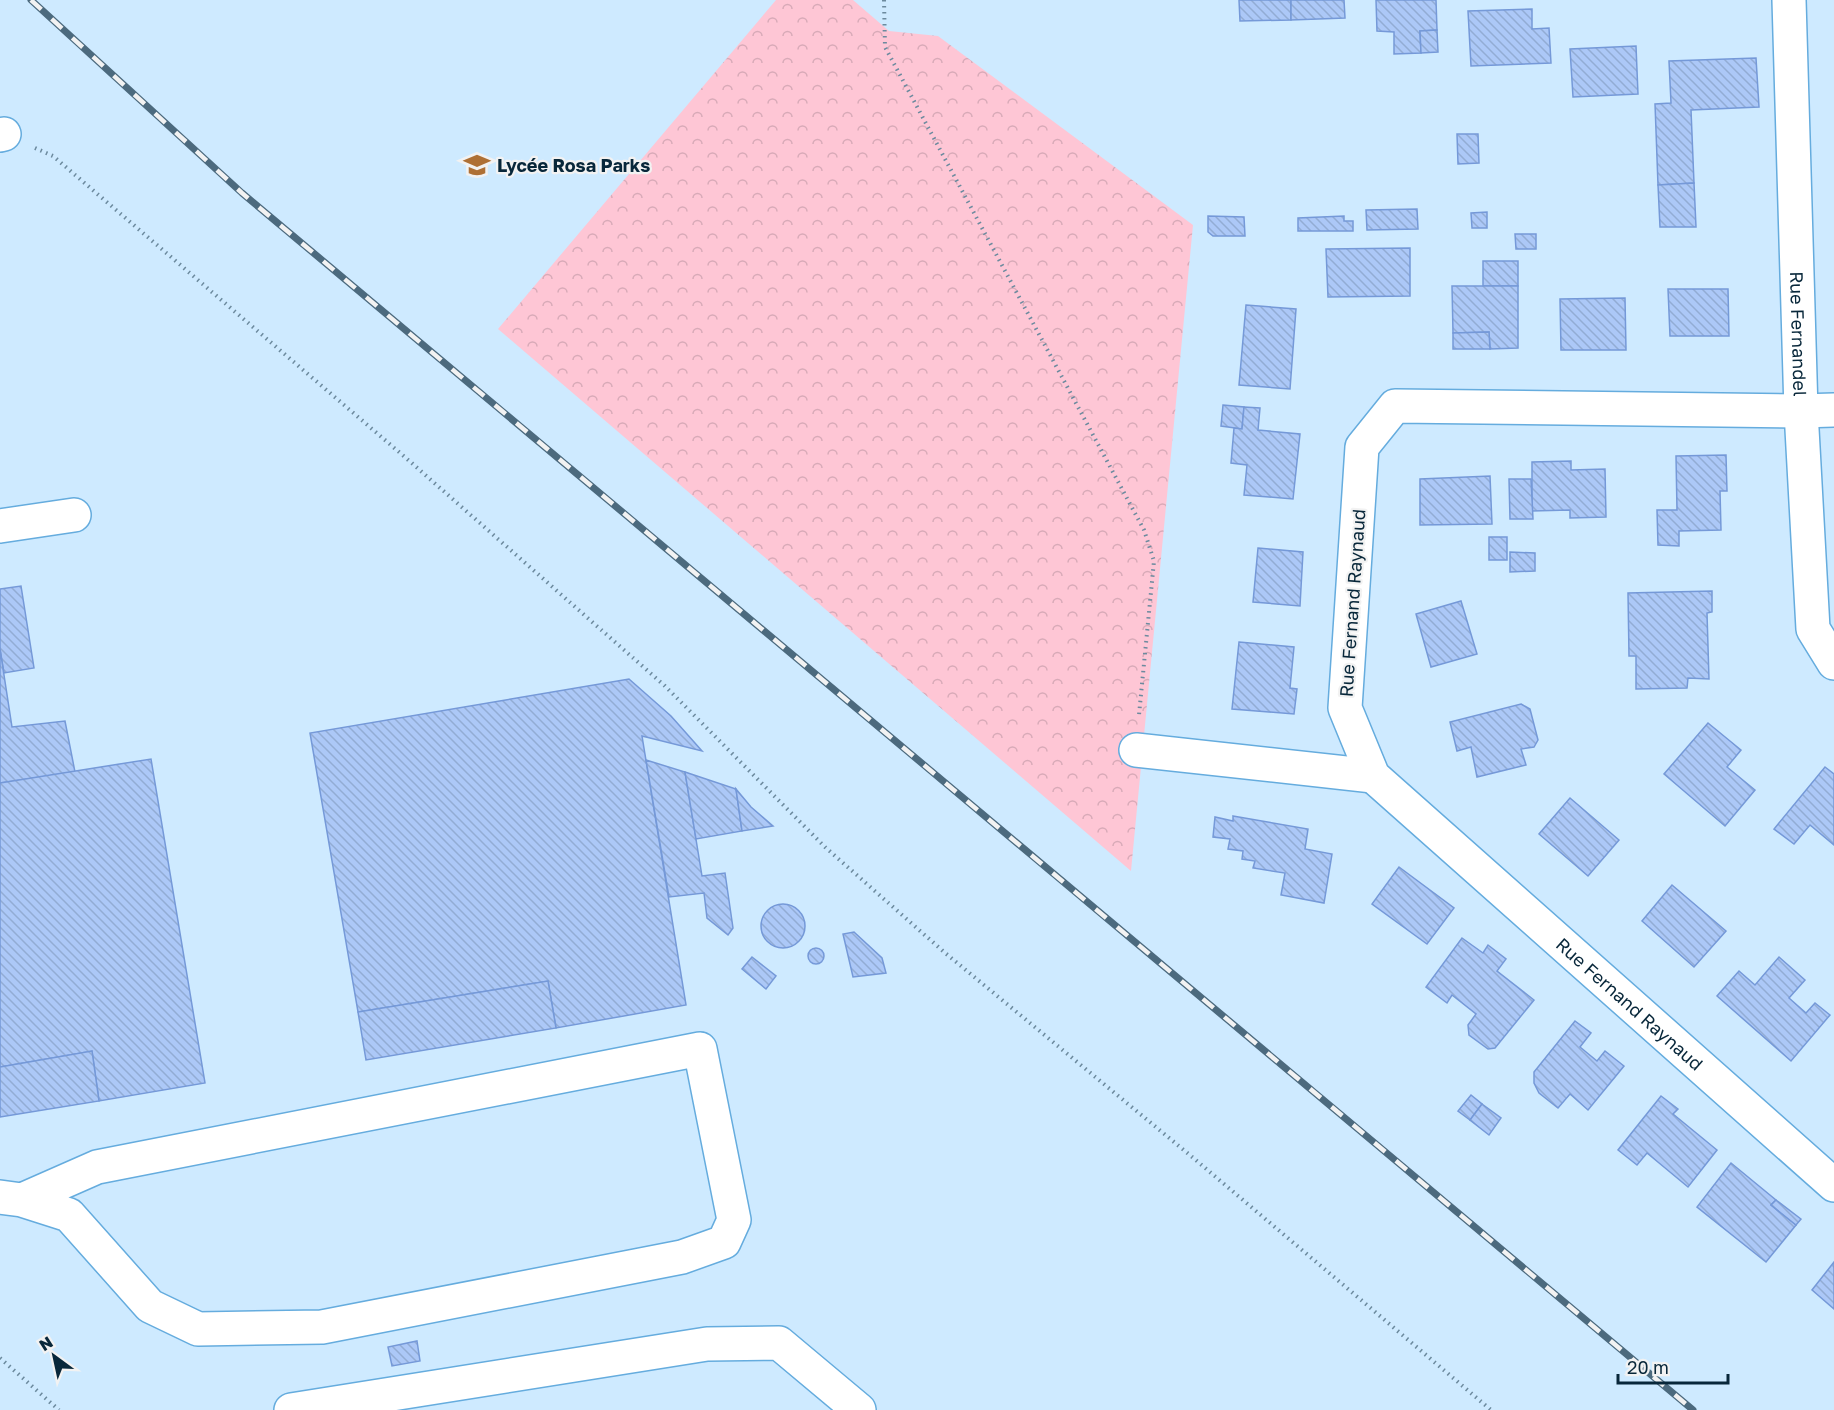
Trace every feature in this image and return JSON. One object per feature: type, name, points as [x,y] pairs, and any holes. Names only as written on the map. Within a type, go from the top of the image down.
[{"type":"street","name":"Rue Fernandel","points":[[1789,0],[1801,411],[1813,629],[1834,663]]},
{"type":"street","name":"Rue Fernand Raynaud","points":[[1801,411],[1395,406],[1362,447],[1345,708],[1372,776],[1834,1185]]},
{"type":"street","points":[[1801,411],[1834,410]]},
{"type":"street","points":[[0,526],[74,515]]},
{"type":"street","points":[[1136,750],[1372,776]]},
{"type":"street","points":[[700,1049],[734,1220],[724,1242],[682,1257],[322,1327],[198,1329],[150,1306],[69,1215],[11,1199],[97,1167],[700,1049]]},
{"type":"street","points":[[291,1410],[707,1344],[779,1343],[859,1410]]},
{"type":"path","points":[[884,0],[885,47],[1144,530],[1154,561],[1136,750]]},
{"type":"path","points":[[2,134],[53,156],[406,458],[665,686],[825,847],[936,945],[1191,1155],[1491,1410]]},
{"type":"path","points":[[0,1359],[59,1410]]},
{"type":"green space","points":[[776,0],[853,0],[889,31],[938,36],[1193,225],[1131,871],[498,329]]},
{"type":"building","points":[[1239,0],[1291,0],[1291,20],[1240,21]]},
{"type":"building","points":[[1291,0],[1344,0],[1345,18],[1291,20]]},
{"type":"building","points":[[1376,0],[1436,0],[1437,30],[1420,31],[1421,53],[1394,54],[1394,32],[1377,31]]},
{"type":"building","points":[[1532,9],[1532,29],[1549,28],[1551,63],[1471,66],[1468,11]]},
{"type":"building","points":[[1437,30],[1438,52],[1421,53],[1420,31]]},
{"type":"building","points":[[1636,46],[1638,94],[1573,97],[1570,49]]},
{"type":"building","points":[[1756,58],[1759,107],[1691,110],[1694,183],[1658,185],[1655,104],[1671,103],[1669,61]]},
{"type":"building","points":[[1457,134],[1478,134],[1479,163],[1458,164]]},
{"type":"building","points":[[1694,183],[1696,227],[1660,227],[1658,185]]},
{"type":"building","points":[[1417,209],[1418,229],[1367,230],[1366,210]]},
{"type":"building","points":[[1487,212],[1487,228],[1472,228],[1471,213]]},
{"type":"building","points":[[1208,216],[1244,217],[1245,236],[1213,236],[1208,232]]},
{"type":"building","points":[[1344,216],[1344,221],[1353,221],[1353,231],[1298,231],[1298,218]]},
{"type":"building","points":[[1515,234],[1536,234],[1536,249],[1516,249]]},
{"type":"building","points":[[1410,248],[1410,296],[1328,297],[1326,249]]},
{"type":"building","points":[[1483,261],[1518,261],[1518,286],[1483,286]]},
{"type":"building","points":[[1452,286],[1518,286],[1518,348],[1490,349],[1489,332],[1453,333]]},
{"type":"building","points":[[1668,289],[1728,289],[1729,336],[1670,336]]},
{"type":"building","points":[[1625,298],[1626,350],[1561,350],[1560,299]]},
{"type":"building","points":[[1246,305],[1296,309],[1290,389],[1239,385]]},
{"type":"building","points":[[1489,332],[1490,349],[1453,349],[1453,333]]},
{"type":"building","points":[[1223,405],[1244,407],[1242,429],[1221,426]]},
{"type":"building","points":[[1244,407],[1260,408],[1258,430],[1300,434],[1293,499],[1244,495],[1247,465],[1231,463],[1234,428],[1242,429]]},
{"type":"building","points":[[1726,455],[1727,491],[1720,491],[1721,530],[1679,531],[1679,546],[1658,545],[1657,510],[1677,510],[1676,456]]},
{"type":"building","points":[[1571,461],[1571,470],[1605,469],[1606,517],[1570,518],[1570,510],[1532,511],[1532,462]]},
{"type":"building","points":[[1490,476],[1492,524],[1420,525],[1420,479]]},
{"type":"building","points":[[1509,479],[1531,479],[1533,519],[1510,519]]},
{"type":"building","points":[[1489,537],[1507,537],[1507,560],[1489,560]]},
{"type":"building","points":[[1258,548],[1303,552],[1300,606],[1253,602]]},
{"type":"building","points":[[1510,552],[1535,553],[1535,571],[1510,572]]},
{"type":"building","points":[[21,586],[34,668],[4,673],[0,649],[0,589]]},
{"type":"building","points":[[1712,591],[1712,612],[1707,613],[1709,679],[1688,678],[1687,688],[1636,689],[1636,656],[1629,656],[1628,593]]},
{"type":"building","points":[[1461,601],[1477,654],[1431,667],[1416,614]]},
{"type":"building","points":[[1239,642],[1294,647],[1290,688],[1297,689],[1294,714],[1232,709]]},
{"type":"building","points":[[0,649],[12,727],[65,721],[75,772],[0,783]]},
{"type":"building","points":[[629,679],[671,716],[702,751],[642,736],[686,1005],[556,1028],[548,981],[358,1012],[310,733]]},
{"type":"building","points":[[1521,704],[1530,709],[1538,740],[1534,747],[1521,749],[1526,765],[1477,777],[1471,747],[1457,751],[1450,722]]},
{"type":"building","points":[[1708,723],[1741,750],[1727,767],[1755,790],[1725,826],[1664,774]]},
{"type":"building","points":[[151,759],[205,1083],[99,1101],[92,1051],[0,1067],[0,783]]},
{"type":"building","points":[[646,760],[685,772],[702,876],[725,873],[733,928],[728,935],[707,918],[704,893],[669,897]]},
{"type":"building","points":[[1825,767],[1834,774],[1834,845],[1810,825],[1794,844],[1774,829]]},
{"type":"building","points":[[685,772],[736,789],[742,831],[696,839]]},
{"type":"building","points":[[736,789],[751,807],[773,826],[742,831]]},
{"type":"building","points":[[1570,798],[1619,840],[1588,876],[1539,834]]},
{"type":"building","points":[[1233,816],[1308,829],[1305,849],[1332,854],[1324,903],[1281,895],[1285,873],[1253,868],[1255,861],[1242,859],[1243,851],[1228,849],[1230,839],[1213,837],[1215,817],[1233,821]]},
{"type":"building","points":[[1399,867],[1454,908],[1427,944],[1372,904]]},
{"type":"building","points":[[1672,885],[1726,931],[1694,967],[1642,921]]},
{"type":"building","points":[[783,904],[799,910],[805,926],[799,942],[783,948],[767,942],[761,926],[767,910]]},
{"type":"building","points":[[854,932],[882,958],[886,973],[853,977],[843,934]]},
{"type":"building","points":[[1462,938],[1483,953],[1488,945],[1506,959],[1497,971],[1534,1000],[1495,1048],[1488,1049],[1469,1035],[1468,1025],[1476,1014],[1452,995],[1447,1003],[1426,987]]},
{"type":"building","points":[[813,948],[819,948],[824,956],[822,962],[813,964],[808,959],[808,953]]},
{"type":"building","points":[[752,957],[776,976],[766,989],[742,969]]},
{"type":"building","points":[[1779,957],[1805,980],[1789,998],[1806,1013],[1815,1003],[1830,1015],[1791,1061],[1717,996],[1739,971],[1755,985]]},
{"type":"building","points":[[548,981],[556,1028],[366,1060],[358,1012]]},
{"type":"building","points":[[1575,1021],[1591,1033],[1580,1047],[1597,1061],[1605,1051],[1624,1066],[1588,1110],[1570,1094],[1558,1108],[1539,1093],[1534,1083],[1534,1072]]},
{"type":"building","points":[[92,1051],[99,1101],[0,1117],[0,1067]]},
{"type":"building","points":[[1471,1095],[1482,1104],[1470,1120],[1458,1111]]},
{"type":"building","points":[[1661,1096],[1678,1109],[1673,1114],[1717,1150],[1688,1187],[1647,1153],[1637,1165],[1618,1150]]},
{"type":"building","points":[[1482,1104],[1501,1118],[1489,1135],[1470,1120]]},
{"type":"building","points":[[1731,1163],[1776,1200],[1771,1205],[1796,1225],[1766,1262],[1697,1207]]},
{"type":"building","points":[[1776,1200],[1801,1219],[1796,1225],[1771,1205]]},
{"type":"building","points":[[1834,1262],[1834,1309],[1812,1290]]},
{"type":"building","points":[[417,1341],[420,1361],[392,1366],[388,1347]]},
{"type":"railway","points":[[31,0],[242,193],[1693,1410]]},
{"type":"place","name":"Lycée Rosa Parks","points":[[477,165]]}]
